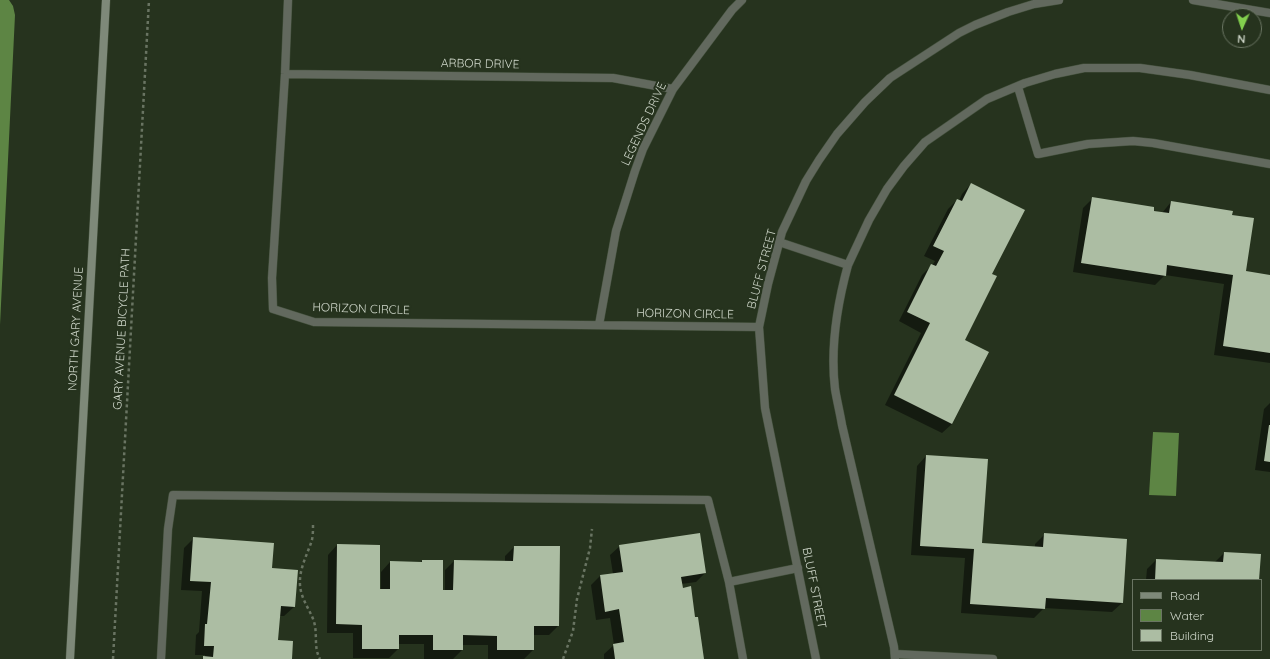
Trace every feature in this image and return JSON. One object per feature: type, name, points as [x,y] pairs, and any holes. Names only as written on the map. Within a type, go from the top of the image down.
[{"type":"street","name":"NORTH GARY AVENUE","points":[[70,659],[106,0]]},
{"type":"street","name":"HORIZON CIRCLE","points":[[288,0],[285,74],[272,278],[273,309],[314,322],[759,327]]},
{"type":"street","name":"LEGENDS DRIVE","points":[[599,325],[616,231],[643,149],[673,89],[732,10],[742,0]]},
{"type":"street","name":"BLUFF STREET","points":[[816,659],[766,408],[759,327],[768,284],[782,232],[803,187],[837,134],[865,102],[890,78],[959,33],[975,25],[1034,4],[1059,0]]},
{"type":"street","points":[[1193,0],[1270,13]]},
{"type":"street","points":[[993,659],[895,656],[842,425],[835,388],[835,323],[840,294],[848,264],[869,220],[887,189],[904,166],[925,142],[987,99],[1055,74],[1084,68],[1140,68],[1270,90]]},
{"type":"street","name":"ARBOR DRIVE","points":[[285,74],[613,78],[673,89]]},
{"type":"street","points":[[1018,87],[1038,154],[1088,144],[1133,140],[1270,164]]},
{"type":"street","points":[[779,242],[848,264]]},
{"type":"street","points":[[162,659],[168,529],[173,495],[708,500],[729,582],[743,659]]},
{"type":"street","points":[[729,582],[798,568]]},
{"type":"path","name":"GARY AVENUE BICYCLE PATH","points":[[113,659],[149,0]]},
{"type":"path","points":[[313,525],[311,542],[303,566],[300,585],[303,598],[314,621],[315,645],[320,659]]},
{"type":"path","points":[[563,659],[573,631],[577,599],[590,548],[592,529]]},
{"type":"water","points":[[0,0],[9,0],[13,6],[15,15],[0,325]]},
{"type":"water","points":[[1153,432],[1179,433],[1176,496],[1149,495]]},
{"type":"building","points":[[971,183],[1025,210],[992,274],[997,276],[965,340],[989,352],[952,424],[894,395],[930,323],[907,312],[931,264],[936,266],[944,251],[933,246],[957,199],[962,201]]},
{"type":"building","points":[[1092,197],[1154,207],[1154,211],[1169,213],[1171,201],[1233,211],[1232,215],[1254,218],[1246,271],[1270,275],[1270,353],[1223,346],[1233,275],[1167,265],[1166,276],[1081,263]]},
{"type":"building","points":[[1270,425],[1270,462],[1264,461]]},
{"type":"building","points":[[926,455],[988,459],[982,543],[1043,547],[1044,533],[1127,539],[1123,603],[1046,598],[1045,609],[970,604],[974,549],[920,546]]},
{"type":"building","points":[[700,533],[706,573],[681,577],[683,588],[691,586],[695,617],[698,617],[704,659],[615,659],[613,644],[624,642],[619,609],[605,612],[600,575],[623,572],[619,545]]},
{"type":"building","points":[[193,537],[274,543],[272,568],[298,570],[295,607],[281,606],[278,640],[293,641],[292,659],[203,659],[203,656],[213,657],[214,646],[204,646],[205,624],[207,624],[211,582],[190,581]]},
{"type":"building","points":[[337,544],[380,545],[380,589],[390,589],[390,561],[422,562],[422,560],[443,560],[443,590],[453,590],[454,560],[513,561],[514,546],[560,546],[559,626],[534,626],[534,650],[497,650],[497,636],[463,635],[463,650],[433,650],[433,635],[399,635],[399,649],[362,649],[362,625],[336,624]]},
{"type":"building","points":[[1224,552],[1261,554],[1259,579],[1155,579],[1156,559],[1223,562]]}]
